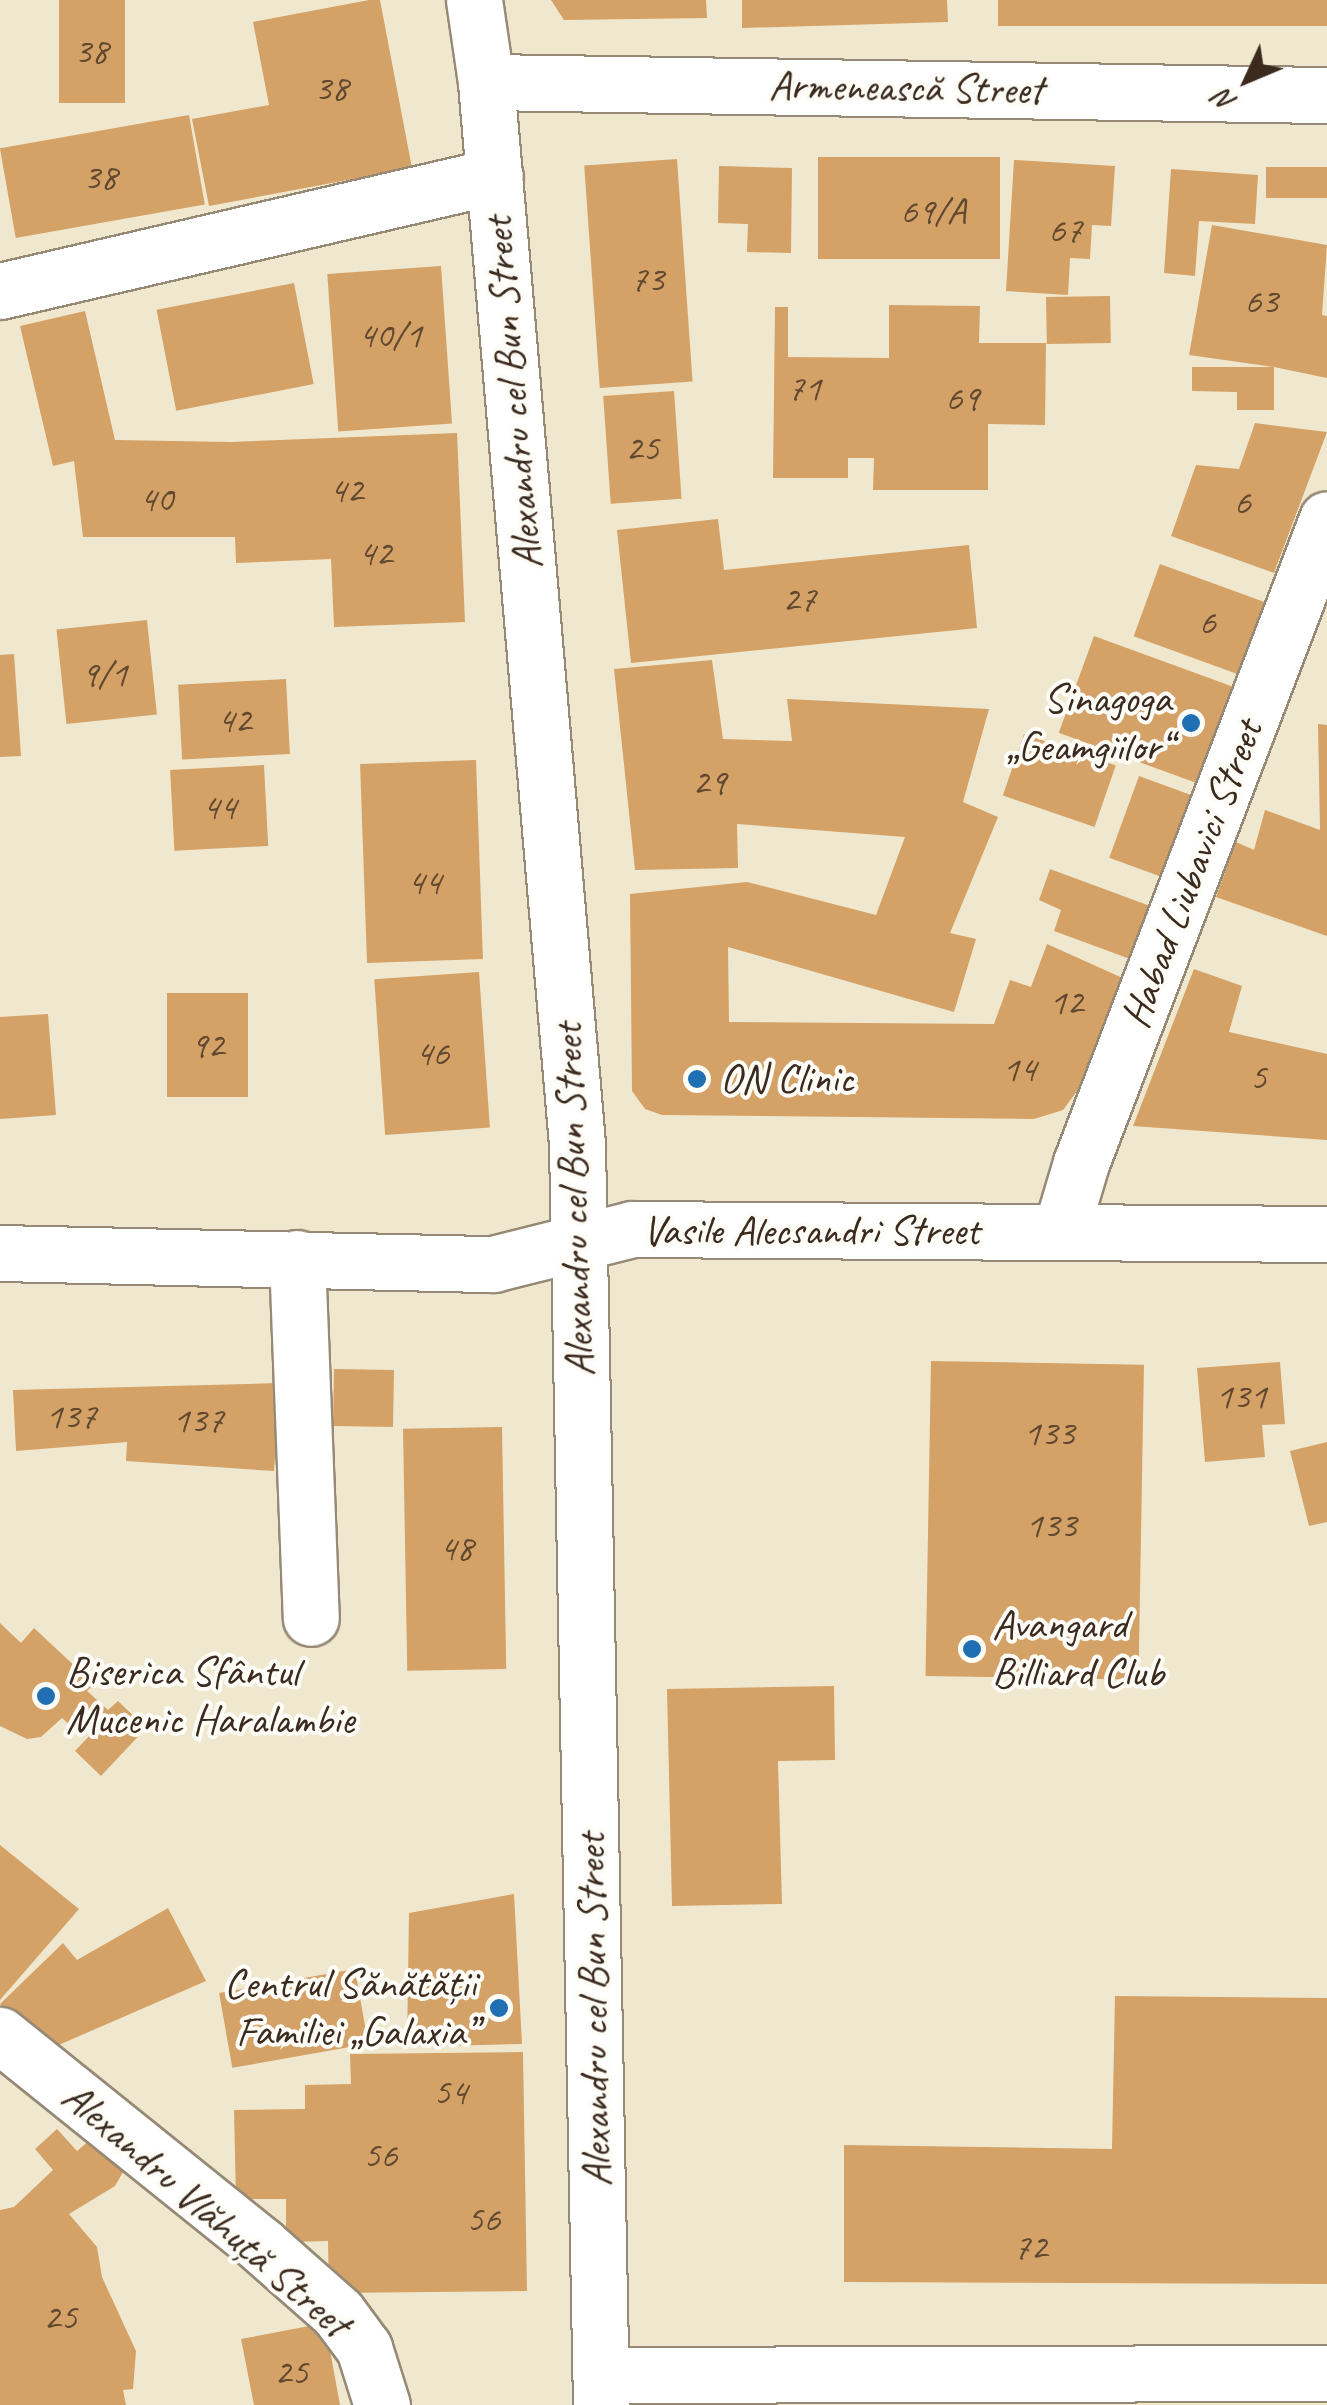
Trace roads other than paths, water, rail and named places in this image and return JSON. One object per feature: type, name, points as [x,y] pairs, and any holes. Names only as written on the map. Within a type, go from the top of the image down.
[{"type":"main road","name":"Alexandru cel Bun Street","points":[[474,0],[495,176],[577,1144],[601,2390]]},
{"type":"main road","name":"Armenească Street","points":[[486,82],[1327,95]]},
{"type":"main road","points":[[0,291],[495,176]]},
{"type":"main road","name":"Habad Liubavici Street","points":[[1060,1230],[1081,1163],[1327,519]]},
{"type":"main road","name":"Vasile Alecsandri Street","points":[[0,1253],[493,1264],[632,1229],[1327,1234]]},
{"type":"main road","points":[[297,1258],[311,1618]]},
{"type":"main road","name":"Alexandru Vlăhuță Street","points":[[0,2035],[338,2313],[364,2348],[382,2405]]},
{"type":"main road","points":[[601,2390],[1327,2374]]},
{"type":"place","name":"Sinagoga „Geamgiilor“","points":[[1191,723]]},
{"type":"place","name":"ON Clinic","points":[[697,1079]]},
{"type":"place","name":"Avangard Billiard Club","points":[[972,1649]]},
{"type":"place","name":"Biserica Sfântul Mucenic Haralambie","points":[[46,1696]]},
{"type":"place","name":"Centrul Sănătății Familiei „Galaxia”","points":[[499,2008]]}]
